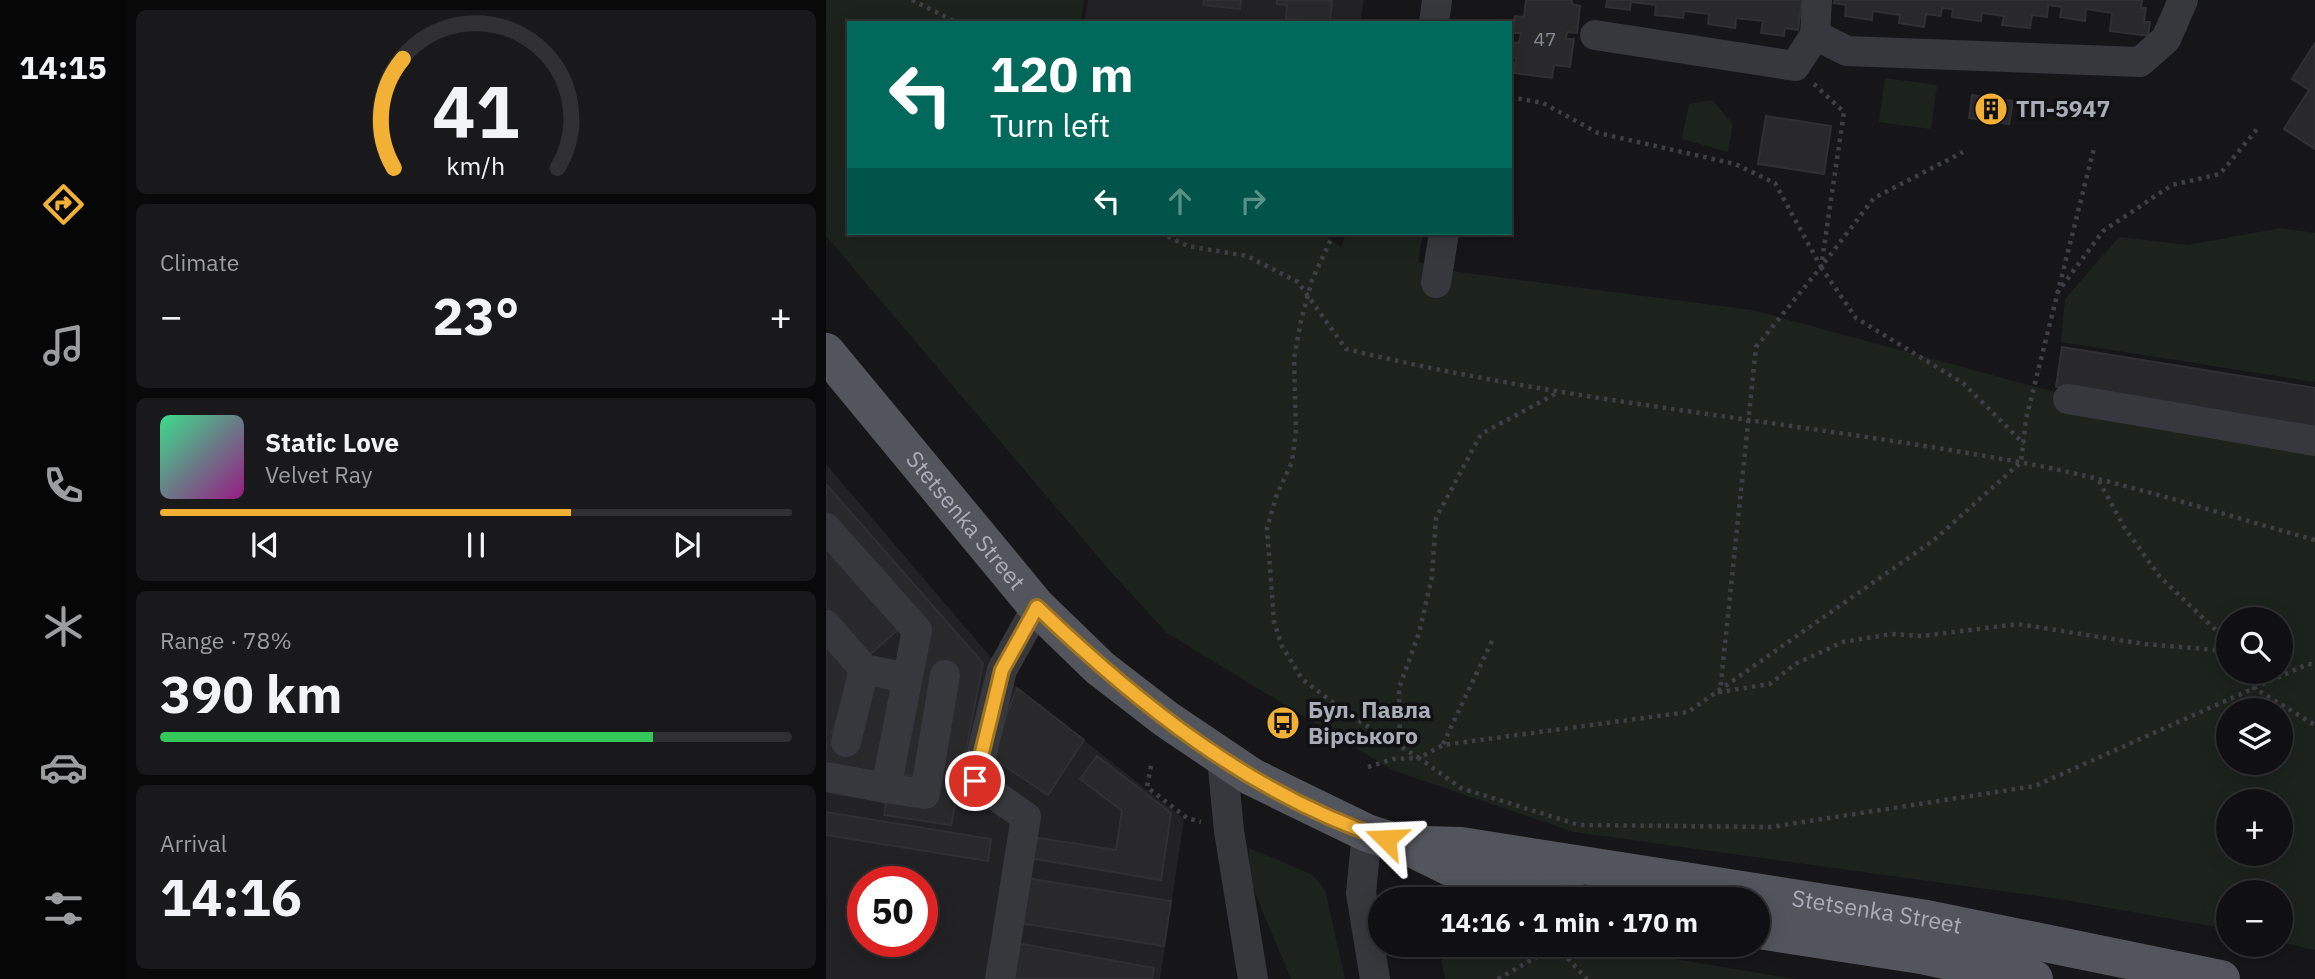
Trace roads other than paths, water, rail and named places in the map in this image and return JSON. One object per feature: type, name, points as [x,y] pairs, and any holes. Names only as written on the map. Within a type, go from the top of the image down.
[{"type":"main road","name":"Stetsenka Street","points":[[826,352],[1037,607],[1100,668],[1166,719],[1252,777],[1367,833],[1405,845],[1454,869],[1510,887]]},
{"type":"main road","name":"Stetsenka Street","points":[[1405,845],[1461,846],[1927,919],[2221,979]]},
{"type":"main road","name":"Stetsenka Street","points":[[1770,932],[1921,955],[2034,979]]},
{"type":"street","points":[[1434,21],[1437,0]]},
{"type":"street","points":[[1595,35],[1795,66],[1815,35],[1817,0]]},
{"type":"street","points":[[1815,35],[1847,51],[2140,62],[2166,39],[2183,0]]},
{"type":"street","points":[[1436,283],[1444,235]]},
{"type":"street","points":[[2068,399],[2315,441]]},
{"type":"street","points":[[826,528],[917,630],[886,788]]},
{"type":"street","points":[[1000,979],[1026,817],[975,781],[1002,670],[1037,607]]},
{"type":"street","points":[[826,625],[864,669],[907,678]]},
{"type":"street","points":[[846,742],[864,669]]},
{"type":"street","points":[[826,777],[925,794],[945,675]]},
{"type":"street","points":[[1223,758],[1229,831],[1254,979]]},
{"type":"street","points":[[1367,833],[1361,893],[1375,979]]},
{"type":"place","name":"ТП-5947","points":[[1991,109]]},
{"type":"place","name":"Бул. Павла Вірського","points":[[1283,723]]}]
